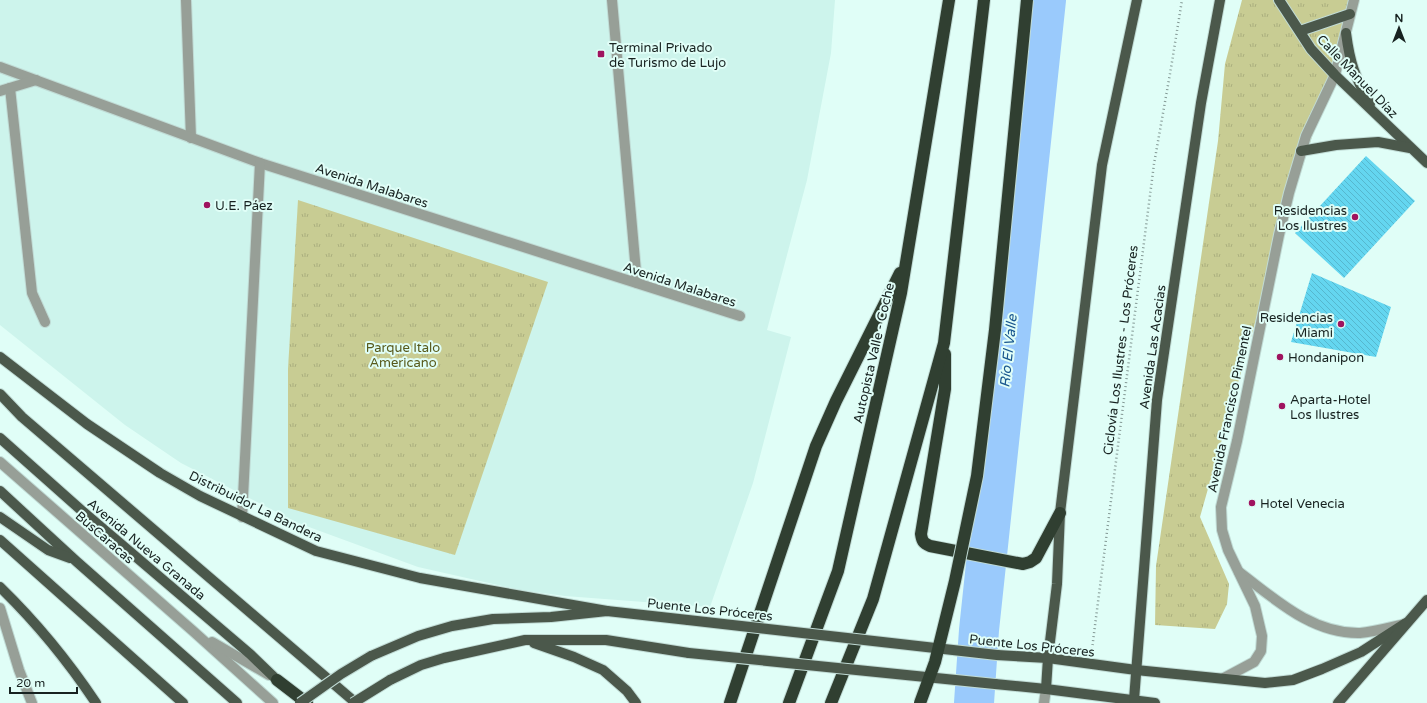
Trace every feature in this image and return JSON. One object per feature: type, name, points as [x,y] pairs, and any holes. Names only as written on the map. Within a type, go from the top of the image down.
[{"type":"highway","name":"Autopista Valle - Coche","points":[[789,703],[838,571],[899,301],[949,0]]},
{"type":"highway","points":[[984,0],[944,342],[945,389],[921,534],[922,541],[930,546],[1023,564],[1036,558],[1060,513]]},
{"type":"highway","points":[[920,703],[935,662],[955,581],[977,476],[995,330],[1027,0]]},
{"type":"highway","points":[[730,703],[816,446],[836,401],[906,261]]},
{"type":"highway","points":[[831,703],[873,599],[944,342]]},
{"type":"highway","points":[[277,680],[301,703]]},
{"type":"highway","points":[[277,680],[307,703]]},
{"type":"main road","points":[[1046,689],[1048,658],[1057,584],[1060,513],[1102,165],[1137,0]]},
{"type":"main road","name":"Avenida Las Acacias","points":[[1133,702],[1157,400],[1200,103],[1220,0]]},
{"type":"main road","name":"Calle Manuel Díaz","points":[[1280,0],[1311,49],[1335,75],[1427,163]]},
{"type":"main road","points":[[1300,31],[1350,14]]},
{"type":"main road","points":[[1346,33],[1349,56],[1353,70],[1360,86],[1376,114]]},
{"type":"main road","points":[[1301,151],[1336,145],[1378,142],[1410,148]]},
{"type":"main road","name":"Distribuidor La Bandera","points":[[0,357],[87,424],[160,473],[200,496],[316,551],[412,576],[607,612]]},
{"type":"main road","points":[[0,394],[22,417],[356,703]]},
{"type":"main road","name":"Avenida Nueva Granada","points":[[0,438],[81,510],[250,654],[277,680]]},
{"type":"main road","points":[[0,491],[237,703]]},
{"type":"main road","points":[[0,516],[48,550],[76,560]]},
{"type":"main road","points":[[0,540],[184,703]]},
{"type":"main road","points":[[0,587],[52,643],[83,683],[96,703]]},
{"type":"main road","points":[[1338,703],[1427,600]]},
{"type":"main road","name":"Puente Los Próceres","points":[[301,703],[341,674],[371,656],[418,636],[452,626],[493,619],[551,617],[607,612],[997,655],[1048,658],[1136,670],[1265,683],[1293,680],[1361,652],[1406,623]]},
{"type":"main road","points":[[525,640],[574,657],[603,670],[626,691],[636,703]]},
{"type":"main road","points":[[352,703],[390,680],[421,665],[444,658],[525,640],[606,640],[690,653],[1046,689],[1133,702],[1155,703]]},
{"type":"street","points":[[186,0],[191,138]]},
{"type":"street","points":[[612,0],[637,283]]},
{"type":"street","name":"Avenida Francisco Pimentel","points":[[1224,678],[1254,662],[1260,651],[1262,636],[1255,606],[1228,550],[1222,530],[1221,507],[1237,441],[1279,235],[1301,151],[1309,130],[1335,75],[1354,0]]},
{"type":"street","name":"Avenida Malabares","points":[[0,67],[260,163],[740,316]]},
{"type":"street","points":[[0,91],[36,80]]},
{"type":"street","points":[[10,88],[32,293],[45,322]]},
{"type":"street","points":[[242,517],[260,163]]},
{"type":"street","name":"BusCaracas","points":[[0,462],[273,703]]},
{"type":"street","name":"Avenida Francisco Pimentel","points":[[1238,571],[1275,600],[1295,613],[1315,623],[1337,631],[1361,633],[1406,623]]},
{"type":"street","points":[[0,608],[19,670],[32,703]]},
{"type":"street","name":"BusCaracas","points":[[193,631],[277,680]]},
{"type":"street","points":[[1044,703],[1046,689]]},
{"type":"path","name":"Ciclovía Los Ilustres - Los Próceres","points":[[1090,663],[1154,164],[1182,0]]},
{"type":"shaded area","points":[[0,0],[835,0],[831,53],[807,180],[767,330],[791,337],[753,483],[710,607],[565,596],[520,590],[418,567],[298,523],[181,463],[125,425],[0,325]]},
{"type":"green space","points":[[1242,0],[1350,0],[1337,57],[1270,270],[1200,517],[1229,584],[1227,604],[1215,629],[1155,625],[1156,566],[1218,141],[1225,64]]},
{"type":"green space","name":"Parque Italo Americano","points":[[298,200],[548,282],[455,555],[288,508],[288,369]]},
{"type":"building","name":"Residencias Los Ilustres","points":[[1366,156],[1415,201],[1344,278],[1295,233]]},
{"type":"building","name":"Residencias Miami","points":[[1312,273],[1391,307],[1376,357],[1291,342]]},
{"type":"waterway","name":"Río El Valle","points":[[974,703],[979,630],[1046,0]]},
{"type":"place","name":"Terminal Privado de Turismo de Lujo","points":[[601,54]]},
{"type":"place","name":"U.E. Páez","points":[[207,205]]},
{"type":"place","name":"Residencias Los Ilustres","points":[[1355,217]]},
{"type":"place","name":"Residencias Miami","points":[[1341,324]]},
{"type":"place","name":"Hondanipon","points":[[1280,357]]},
{"type":"place","name":"Aparta-Hotel Los Ilustres","points":[[1282,406]]},
{"type":"place","name":"Hotel Venecia","points":[[1252,503]]}]
